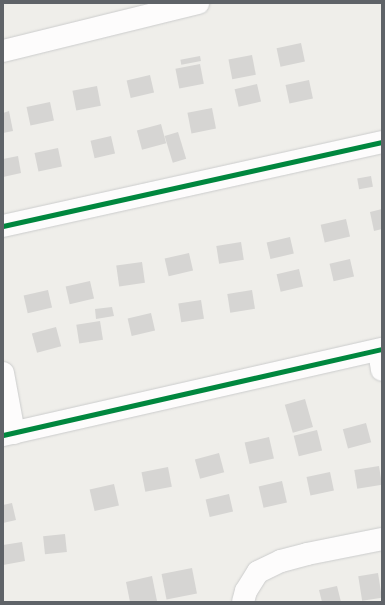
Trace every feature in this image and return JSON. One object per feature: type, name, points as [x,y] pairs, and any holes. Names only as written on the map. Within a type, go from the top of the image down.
[{"type":"street","points":[[3,51],[198,3]]},
{"type":"street","points":[[3,226],[382,142]]},
{"type":"street","points":[[3,373],[8,434],[381,357]]},
{"type":"street","points":[[243,602],[246,591],[258,572],[281,561],[307,554],[382,539]]},
{"type":"building","points":[[301,43],[305,62],[280,67],[277,48]]},
{"type":"building","points":[[252,55],[256,75],[232,79],[228,60]]},
{"type":"building","points":[[200,56],[201,61],[181,65],[180,60]]},
{"type":"building","points":[[200,64],[204,84],[179,88],[175,69]]},
{"type":"building","points":[[150,75],[154,93],[131,98],[127,80]]},
{"type":"building","points":[[309,80],[313,99],[289,104],[286,85]]},
{"type":"building","points":[[257,84],[261,102],[239,107],[235,89]]},
{"type":"building","points":[[97,86],[101,106],[76,110],[72,91]]},
{"type":"building","points":[[50,102],[54,121],[30,126],[27,107]]},
{"type":"building","points":[[212,108],[216,129],[191,133],[187,113]]},
{"type":"building","points":[[9,111],[13,131],[3,133],[3,113]]},
{"type":"building","points":[[161,124],[166,143],[142,150],[137,130]]},
{"type":"building","points":[[178,132],[186,159],[173,163],[165,136]]},
{"type":"building","points":[[111,136],[115,154],[95,158],[91,141]]},
{"type":"building","points":[[58,148],[62,167],[38,172],[35,153]]},
{"type":"building","points":[[18,156],[21,173],[3,177],[3,159]]},
{"type":"building","points":[[371,176],[373,187],[359,189],[357,178]]},
{"type":"building","points":[[382,209],[382,229],[374,231],[370,212]]},
{"type":"building","points":[[346,219],[350,237],[325,242],[321,225]]},
{"type":"building","points":[[290,237],[294,254],[270,259],[267,242]]},
{"type":"building","points":[[241,242],[244,260],[219,264],[216,246]]},
{"type":"building","points":[[189,253],[193,271],[169,276],[165,259]]},
{"type":"building","points":[[350,259],[354,277],[334,281],[330,264]]},
{"type":"building","points":[[142,262],[145,283],[119,286],[116,266]]},
{"type":"building","points":[[299,269],[303,287],[281,292],[277,274]]},
{"type":"building","points":[[90,281],[94,299],[70,304],[66,287]]},
{"type":"building","points":[[48,290],[52,308],[28,313],[24,296]]},
{"type":"building","points":[[252,290],[255,309],[230,313],[227,294]]},
{"type":"building","points":[[201,300],[204,319],[181,322],[178,304]]},
{"type":"building","points":[[112,307],[114,316],[96,319],[95,309]]},
{"type":"building","points":[[151,313],[155,331],[132,336],[128,318]]},
{"type":"building","points":[[100,321],[103,340],[79,344],[76,325]]},
{"type":"building","points":[[56,327],[61,346],[37,353],[32,333]]},
{"type":"building","points":[[305,399],[313,427],[293,433],[285,405]]},
{"type":"building","points":[[366,423],[371,442],[348,449],[343,429]]},
{"type":"building","points":[[317,430],[322,450],[299,456],[294,436]]},
{"type":"building","points":[[269,437],[274,458],[250,464],[245,443]]},
{"type":"building","points":[[219,453],[224,472],[200,479],[195,459]]},
{"type":"building","points":[[379,466],[382,485],[357,489],[354,470]]},
{"type":"building","points":[[168,467],[172,487],[145,492],[141,472]]},
{"type":"building","points":[[330,472],[334,491],[310,496],[307,477]]},
{"type":"building","points":[[282,481],[287,502],[264,508],[259,486]]},
{"type":"building","points":[[114,484],[119,505],[95,511],[90,490]]},
{"type":"building","points":[[229,494],[233,512],[210,517],[206,499]]},
{"type":"building","points":[[12,503],[16,520],[3,523],[3,505]]},
{"type":"building","points":[[65,534],[67,552],[45,554],[43,536]]},
{"type":"building","points":[[22,542],[25,561],[3,565],[3,545]]},
{"type":"building","points":[[192,568],[197,594],[167,599],[162,574]]},
{"type":"building","points":[[378,573],[382,598],[362,601],[358,576]]},
{"type":"building","points":[[152,576],[157,601],[130,602],[126,582]]},
{"type":"building","points":[[337,586],[341,602],[322,602],[319,590]]},
{"type":"cycle path","points":[[3,226],[382,142]]},
{"type":"cycle path","points":[[3,435],[382,349]]}]
